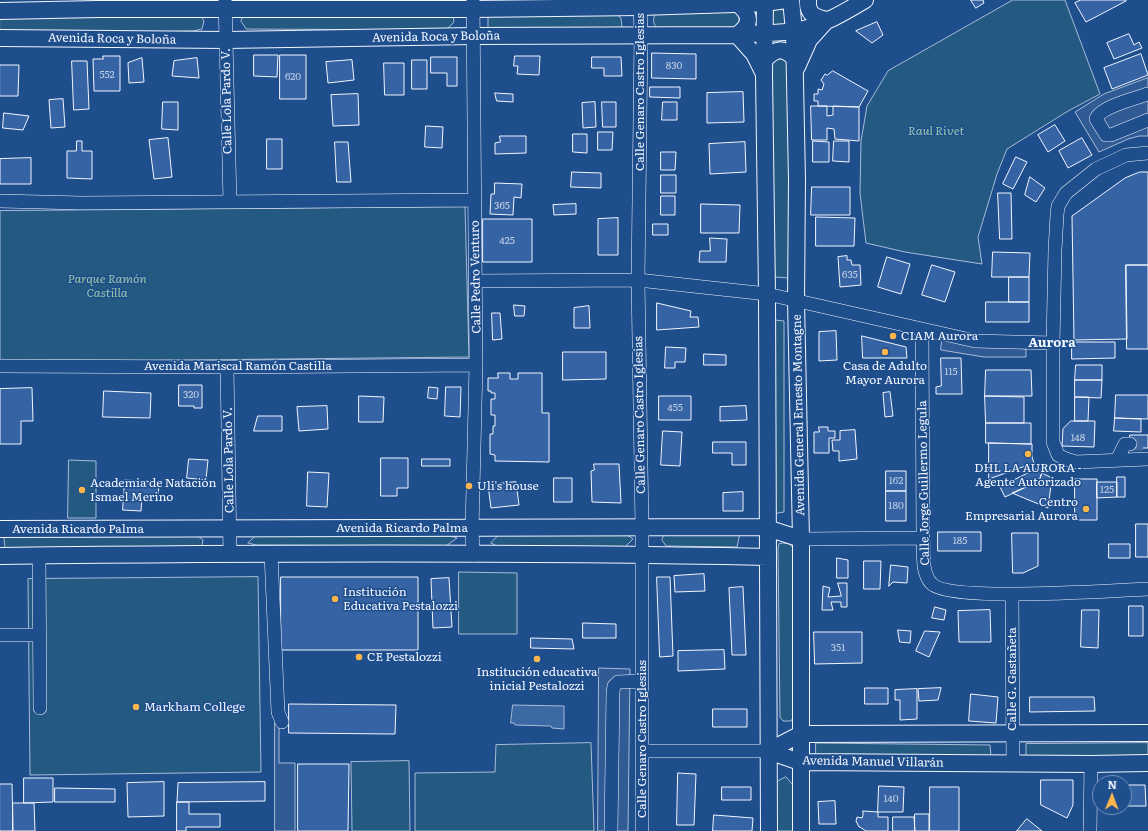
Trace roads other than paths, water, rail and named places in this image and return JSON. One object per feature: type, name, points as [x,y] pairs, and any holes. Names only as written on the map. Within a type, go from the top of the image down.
[{"type":"main road","points":[[0,11],[98,4],[738,4],[765,3],[786,0]]},
{"type":"main road","name":"Avenida General Ernesto Montagne","points":[[791,0],[795,65],[797,180],[796,301],[802,538],[800,734],[801,831]]},
{"type":"main road","points":[[764,66],[771,53],[777,50],[784,50],[795,65],[809,40],[827,20],[818,18],[812,14],[808,7],[808,0]]},
{"type":"main road","name":"Avenida Roca y Boloña","points":[[0,38],[226,40],[474,36],[737,36],[794,31],[841,15],[865,0]]},
{"type":"main road","points":[[765,3],[764,66],[767,294],[769,831]]},
{"type":"main road","points":[[738,4],[746,10],[748,22],[746,28],[737,36],[764,66]]},
{"type":"main road","name":"Avenida Ricardo Palma","points":[[0,529],[768,528],[802,538]]},
{"type":"main road","points":[[0,556],[230,554],[642,554],[768,557]]},
{"type":"main road","name":"Avenida Manuel Villarán","points":[[768,751],[800,734],[1148,733]]},
{"type":"main road","name":"Avenida Manuel Villarán","points":[[768,751],[800,762],[1148,763]]},
{"type":"street","name":"Calle Genaro Castro Iglesias","points":[[640,3],[641,36],[638,280],[642,527],[642,831]]},
{"type":"street","name":"Calle Pedro Venturo","points":[[473,4],[476,281],[476,365],[472,529],[473,555]]},
{"type":"street","name":"Calle Lola Pardo V.","points":[[225,5],[230,202]]},
{"type":"street","points":[[1148,94],[1104,110],[1098,114],[1096,118],[1106,135],[1111,136],[1148,120]]},
{"type":"street","points":[[1148,153],[1126,155],[1096,169],[1066,193],[1058,206],[1053,343],[1053,442],[1058,454],[1066,459],[1076,462],[1148,459]]},
{"type":"street","points":[[0,201],[82,203],[474,200]]},
{"type":"street","points":[[476,281],[638,280],[767,294],[922,330],[981,342],[1053,343]]},
{"type":"street","name":"Calle Jorge Guillermo Legula","points":[[922,330],[923,538],[925,571],[931,584],[944,590],[969,594],[1012,594],[1141,589]]},
{"type":"street","name":"Avenida Mariscal Ramón Castilla","points":[[0,366],[228,367],[476,365]]},
{"type":"street","name":"Calle Lola Pardo V.","points":[[228,367],[230,554]]},
{"type":"street","points":[[1117,460],[1125,444],[1130,444]]},
{"type":"street","points":[[802,538],[923,538]]},
{"type":"street","points":[[271,554],[278,712],[282,722]]},
{"type":"street","points":[[39,555],[40,708]]},
{"type":"street","points":[[1141,589],[1148,582]]},
{"type":"street","name":"Calle G. Gastañeta","points":[[1012,594],[1013,763]]},
{"type":"street","points":[[0,635],[39,635]]},
{"type":"street","points":[[611,831],[614,686],[618,682],[642,681]]},
{"type":"street","points":[[642,751],[768,751]]},
{"type":"street","points":[[1090,831],[1091,764]]},
{"type":"tunnel","points":[[1130,444],[1148,444]]},
{"type":"place","name":"CIAM Aurora","points":[[893,336]]},
{"type":"place","name":"Casa de Adulto Mayor Aurora","points":[[885,352]]},
{"type":"place","name":"DHL LA AURORA - Agente Autorizado","points":[[1028,454]]},
{"type":"place","name":"Uli's house","points":[[469,486]]},
{"type":"place","name":"Academia de Natación Ismael Merino","points":[[82,490]]},
{"type":"place","name":"Centro Empresarial Aurora","points":[[1086,509]]},
{"type":"place","name":"Institución Educativa Pestalozzi","points":[[335,599]]},
{"type":"place","name":"CE Pestalozzi","points":[[359,657]]},
{"type":"place","name":"Institución educativa inicial Pestalozzi","points":[[537,659]]},
{"type":"place","name":"Markham College","points":[[136,707]]},
{"type":"district","name":"Aurora","points":[[1052,343]]},
{"type":"park label","name":"Raul Rivet","points":[[936,131]]},
{"type":"park label","name":"Parque Ramón Castilla","points":[[107,286]]}]
